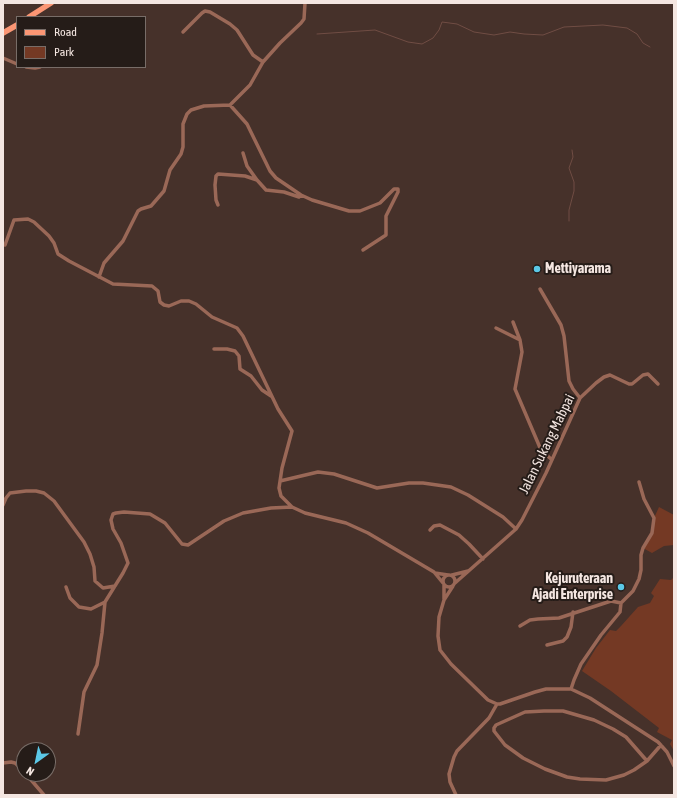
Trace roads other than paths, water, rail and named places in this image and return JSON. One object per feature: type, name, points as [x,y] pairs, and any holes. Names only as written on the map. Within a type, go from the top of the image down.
[{"type":"main road","points":[[30,16],[50,3]]},
{"type":"main road","points":[[3,33],[16,26]]},
{"type":"street","points":[[99,277],[104,263],[123,241],[138,211],[151,206],[164,191],[170,170],[181,154],[183,147],[183,124],[187,114],[191,110],[204,106],[230,106],[250,85],[263,62],[304,19],[305,3]]},
{"type":"street","points":[[183,32],[202,13],[205,11],[210,12],[237,30],[252,55],[263,62]]},
{"type":"street","points":[[3,58],[16,64]]},
{"type":"street","points":[[230,106],[247,124],[270,171],[276,178],[301,195],[312,200],[349,211],[360,211],[380,203],[394,189],[398,189],[398,192],[386,216],[386,235],[363,250]]},
{"type":"street","points":[[243,153],[247,166],[266,190],[284,192],[299,197],[301,195]]},
{"type":"street","points":[[218,205],[216,200],[215,185],[216,176],[218,174],[245,176],[257,180]]},
{"type":"street","points":[[4,246],[14,220],[28,219],[34,222],[49,236],[54,243],[58,254],[99,277],[113,284],[152,286],[158,291],[160,302],[164,305],[169,306],[181,301],[196,304],[212,317],[237,328],[243,336],[278,409],[292,430],[282,468],[280,493],[292,507],[305,513],[346,523],[368,533],[434,572],[448,587],[454,584],[455,579],[450,575],[434,572]]},
{"type":"street","points":[[540,289],[561,324],[564,336],[569,381],[580,398]]},
{"type":"street","points":[[513,322],[520,340],[522,352],[515,389],[541,450],[551,459]]},
{"type":"street","points":[[496,328],[520,340]]},
{"type":"street","points":[[214,349],[231,349],[235,351],[238,356],[240,370],[251,376],[262,390],[272,397]]},
{"type":"street","name":"Jalan Sukang Mabpai","points":[[444,600],[454,584],[516,529],[525,515],[546,473],[551,459],[580,398],[596,383],[610,374],[628,384],[632,384],[643,375],[648,374],[658,384]]},
{"type":"street","points":[[280,481],[318,472],[334,474],[376,488],[409,483],[451,487],[468,495],[503,517],[516,529]]},
{"type":"street","points":[[571,689],[581,664],[620,612],[621,603],[636,586],[641,570],[640,555],[652,533],[654,518],[644,499],[639,482]]},
{"type":"street","points":[[3,505],[10,493],[36,491],[44,493],[58,505],[84,542],[94,567],[95,581],[102,588],[115,586]]},
{"type":"street","points":[[78,734],[84,692],[97,665],[105,602],[128,563],[121,543],[113,529],[111,520],[113,514],[132,512],[150,514],[165,523],[182,544],[188,545],[224,521],[243,513],[271,508],[292,507]]},
{"type":"street","points":[[430,530],[434,526],[440,525],[459,535],[482,558]]},
{"type":"street","name":"Jalan Sukang Mabpai","points":[[450,575],[469,570]]},
{"type":"street","points":[[444,584],[444,577],[450,575]]},
{"type":"street","name":"Jalan Sukang Mabpai","points":[[444,584],[444,600],[438,624],[438,636],[442,654],[479,692],[488,700],[496,704]]},
{"type":"street","points":[[66,587],[70,598],[79,607],[91,609],[105,602]]},
{"type":"street","points":[[520,626],[530,620],[559,618],[573,612],[611,601],[621,603]]},
{"type":"street","points":[[547,645],[563,640],[567,637],[571,627],[573,612]]},
{"type":"street","points":[[456,795],[450,782],[449,774],[454,756],[489,718],[496,704],[546,689],[571,689],[590,698],[661,745],[668,753],[674,766]]},
{"type":"street","points":[[647,761],[626,737],[613,729],[594,720],[563,711],[525,712],[502,722],[494,728],[494,731],[505,745],[536,766],[567,777],[580,779],[606,780],[624,775],[647,761],[661,745]]},
{"type":"street","points":[[3,763],[11,762],[16,764]]},
{"type":"street","points":[[33,782],[44,795]]},
{"type":"waterway","points":[[317,34],[375,30],[408,42],[422,44],[433,38],[439,30],[442,22],[457,24],[474,32],[494,35],[510,32],[543,35],[564,27],[603,25],[627,28],[637,34],[643,43],[650,47]]},
{"type":"waterway","points":[[569,221],[569,210],[574,191],[574,182],[569,168],[573,157],[572,150]]},
{"type":"place","name":"Mettiyarama","points":[[537,269]]},
{"type":"place","name":"Kejuruteraan Ajadi Enterprise","points":[[621,587]]}]
